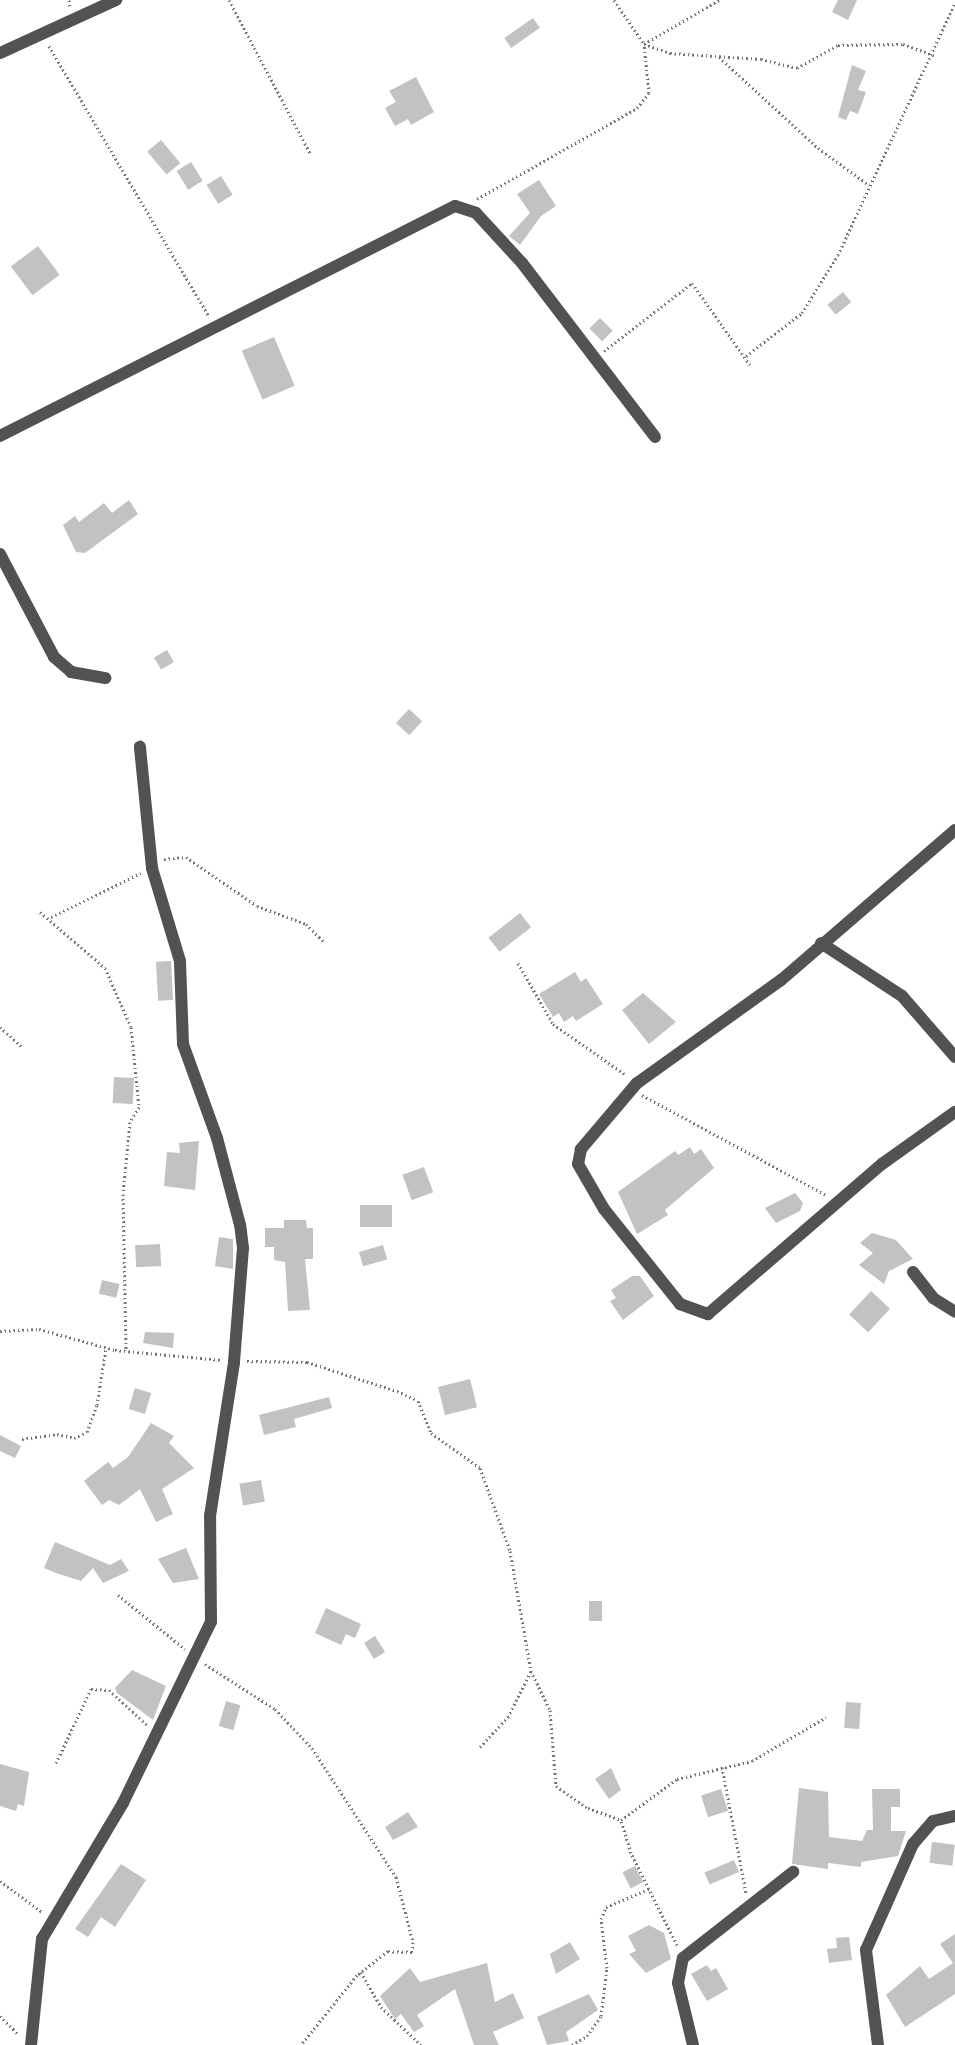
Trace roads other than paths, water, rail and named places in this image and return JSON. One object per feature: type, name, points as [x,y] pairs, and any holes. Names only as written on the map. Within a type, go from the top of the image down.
[{"type":"street","points":[[0,53],[116,0]]},
{"type":"street","points":[[0,436],[455,206],[465,206],[522,263],[655,437]]},
{"type":"street","points":[[0,554],[54,657],[71,672],[105,678]]},
{"type":"street","points":[[27,2043],[37,1961],[50,1923],[123,1803],[192,1654],[211,1622],[210,1516],[234,1362],[243,1248],[240,1225],[218,1138],[183,1044],[180,962],[152,868],[140,747]]},
{"type":"street","points":[[955,830],[821,943],[781,980],[634,1086],[581,1149],[578,1164],[604,1209],[680,1304],[696,1314],[716,1311],[842,1200],[955,1112]]},
{"type":"street","points":[[841,927],[842,954]]},
{"type":"street","points":[[821,943],[842,954],[902,996],[955,1057]]},
{"type":"street","points":[[913,1272],[933,1298],[955,1312]]},
{"type":"street","points":[[878,2045],[866,1950],[913,1844],[933,1821],[955,1816]]},
{"type":"street","points":[[693,2045],[678,1983],[683,1958],[748,1904],[793,1872]]}]
